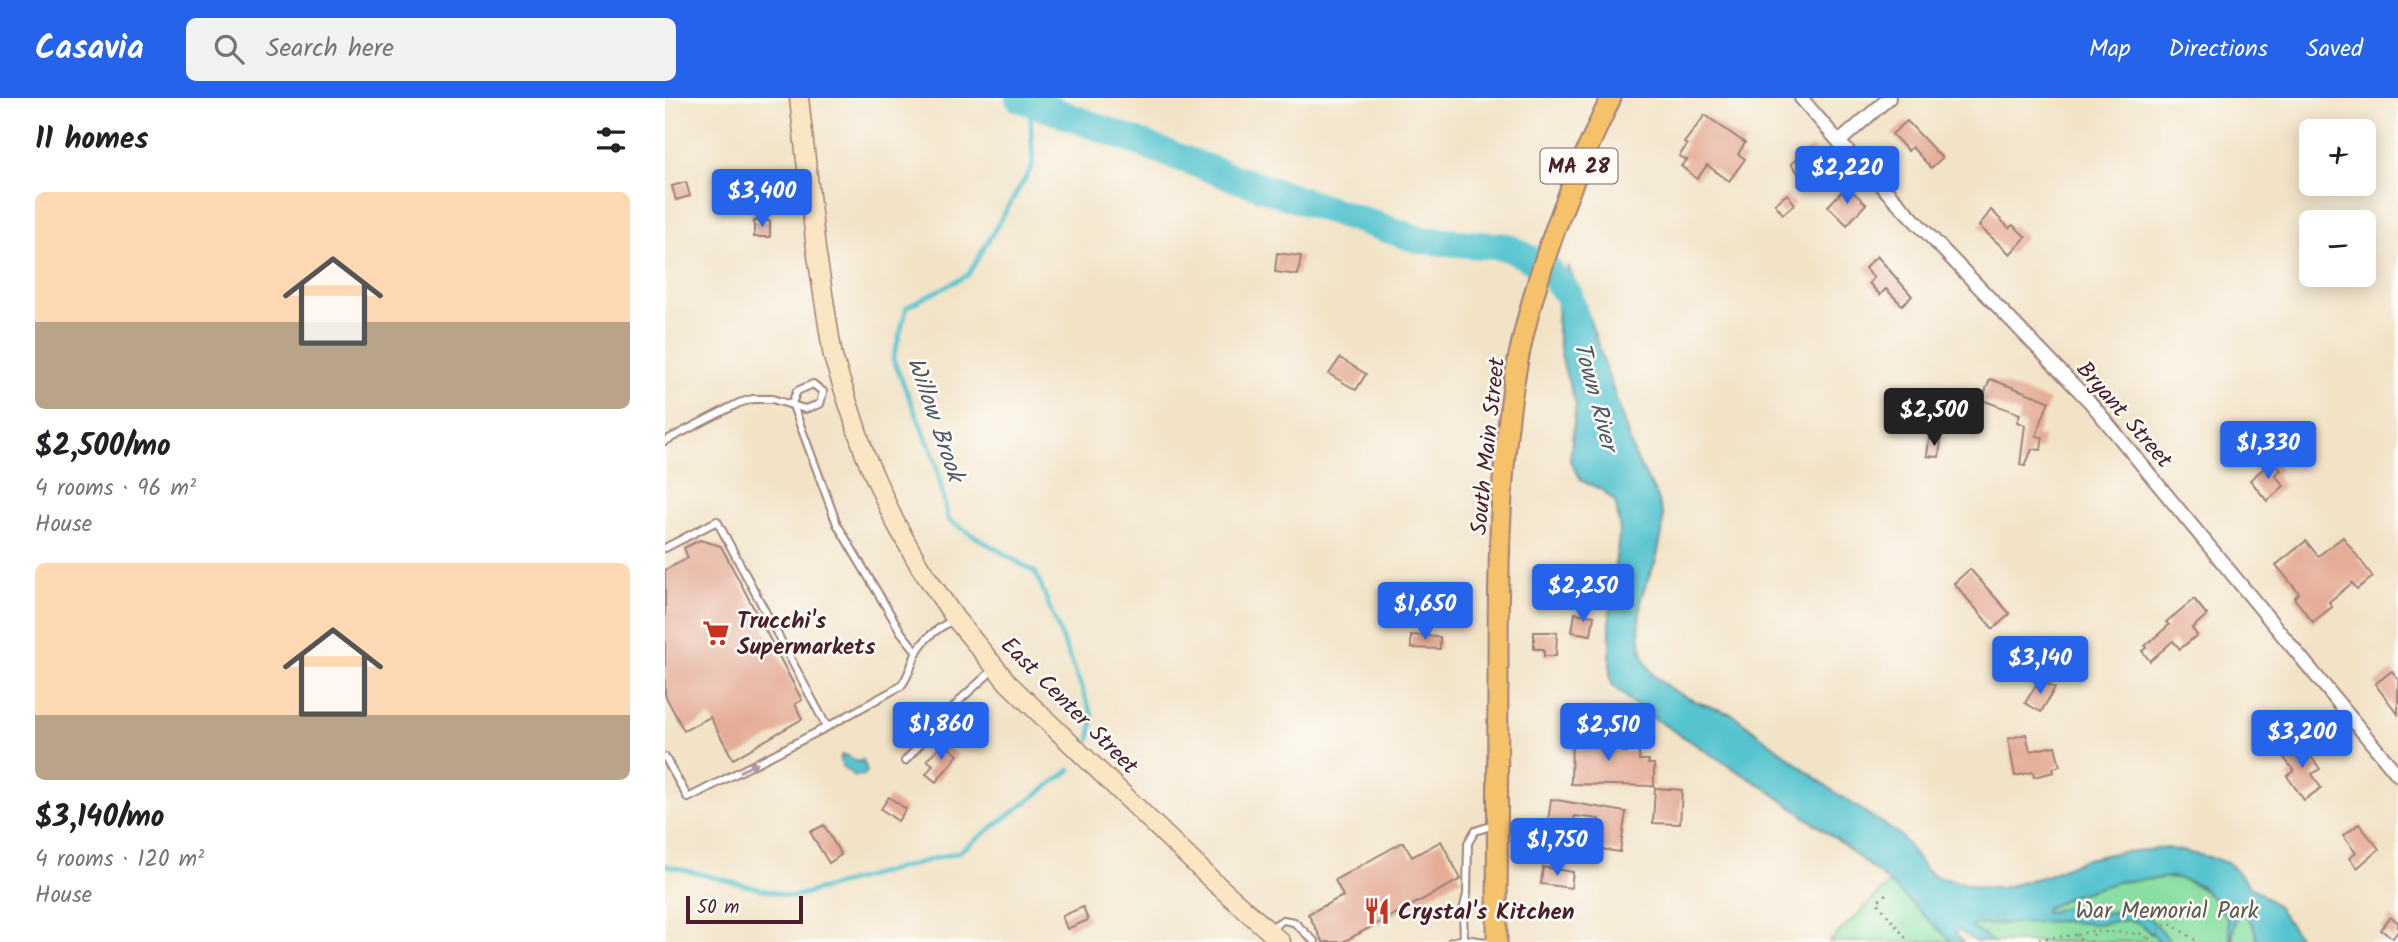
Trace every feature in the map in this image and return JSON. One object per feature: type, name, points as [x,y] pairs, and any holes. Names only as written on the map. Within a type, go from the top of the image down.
[{"type":"main road","name":"East Center Street","points":[[799,98],[828,332],[856,432],[885,501],[920,567],[994,669],[1064,739],[1281,942]]},
{"type":"main road","name":"South Main Street","points":[[1497,942],[1498,614],[1503,484],[1513,387],[1532,303],[1553,236],[1583,155],[1611,98]]},
{"type":"street","name":"Bryant Street","points":[[1801,98],[1839,142],[2090,402],[2398,775]]},
{"type":"street","points":[[1839,142],[1889,98]]},
{"type":"lane","points":[[823,392],[813,384],[797,391],[792,403],[837,524],[901,632],[917,652]]},
{"type":"lane","points":[[823,392],[842,386]]},
{"type":"lane","points":[[665,441],[739,403],[753,399],[772,399],[805,409],[820,404],[823,392]]},
{"type":"lane","points":[[665,548],[717,521],[827,727]]},
{"type":"lane","points":[[665,757],[688,798],[901,686],[908,677],[917,652],[935,631],[955,618]]},
{"type":"lane","points":[[905,761],[963,697],[994,669]]},
{"type":"lane","points":[[1464,939],[1462,911],[1467,894],[1468,843],[1475,831],[1497,825]]},
{"type":"lane","points":[[1267,929],[1283,920],[1294,922],[1315,942]]},
{"type":"lane","points":[[1451,942],[1464,939],[1486,942]]},
{"type":"path","points":[[1885,894],[1877,902],[1909,942]]},
{"type":"path","points":[[2093,906],[2093,913]]},
{"type":"path","points":[[2035,942],[2035,939],[2077,935],[2093,930],[2143,934],[2149,939],[2161,927],[2170,923],[2198,942]]},
{"type":"path","points":[[2090,942],[2093,930]]},
{"type":"path","points":[[2077,935],[2082,942]]},
{"type":"green space","name":"War Memorial Park","points":[[2174,877],[2198,887],[2212,897],[2229,921],[2231,942],[1993,942],[1972,928],[1972,925],[2045,909],[2071,896],[2118,882]]},
{"type":"green space","points":[[1890,883],[1946,935],[1952,942],[1829,942]]},
{"type":"green space","name":"War Memorial Park","points":[[2243,911],[2253,925],[2258,942],[2232,942],[2236,916]]},
{"type":"water","points":[[1568,266],[1584,302],[1636,459],[1655,492],[1663,516],[1656,560],[1641,597],[1639,623],[1644,659],[1653,675],[1672,690],[1694,701],[1732,714],[1837,794],[1900,835],[1933,876],[1978,887],[2001,888],[2046,876],[2083,860],[2114,853],[2167,848],[2217,859],[2231,865],[2248,884],[2277,906],[2302,942],[2258,942],[2253,925],[2243,911],[2236,916],[2231,942],[2227,917],[2211,897],[2199,885],[2174,877],[2118,882],[2071,896],[2045,909],[2046,913],[2074,905],[2085,912],[2096,914],[2131,911],[2143,915],[2156,925],[2170,942],[2159,942],[2152,932],[2151,934],[2141,924],[2130,920],[2095,924],[2063,921],[1973,925],[1972,928],[1993,942],[1976,942],[1958,930],[1955,934],[1963,942],[1952,942],[1890,883],[1843,844],[1768,790],[1642,711],[1613,686],[1610,678],[1610,601],[1620,530],[1616,503],[1603,490],[1582,481],[1570,461],[1576,404],[1564,368],[1557,331],[1558,301]]},
{"type":"water","points":[[842,755],[857,762],[863,760],[867,771],[864,775],[855,776],[843,767],[840,758]]},
{"type":"building","points":[[1705,115],[1745,143],[1738,154],[1745,159],[1729,181],[1707,165],[1697,179],[1681,166],[1687,160],[1679,156],[1687,145],[1684,143]]},
{"type":"building","points":[[1907,121],[1942,158],[1931,168],[1912,147],[1908,151],[1892,134]]},
{"type":"building","points":[[1811,147],[1824,162],[1803,179],[1791,164]]},
{"type":"building","points":[[686,182],[690,196],[676,200],[672,186]]},
{"type":"building","points":[[752,182],[757,204],[722,210],[719,195],[734,193],[733,185]]},
{"type":"building","points":[[1849,188],[1866,204],[1847,225],[1828,206],[1844,189],[1846,191]]},
{"type":"building","points":[[1787,194],[1795,204],[1783,214],[1775,204]]},
{"type":"building","points":[[1991,210],[2009,228],[2013,225],[2026,237],[2010,254],[1979,226]]},
{"type":"building","points":[[754,221],[770,221],[770,237],[754,237]]},
{"type":"building","points":[[1277,253],[1301,256],[1298,275],[1275,272]]},
{"type":"building","points":[[1877,256],[1912,296],[1902,305],[1886,289],[1880,295],[1869,283],[1874,278],[1865,268]]},
{"type":"building","points":[[1340,358],[1366,374],[1356,390],[1329,374]]},
{"type":"building","points":[[1990,379],[2049,401],[2036,436],[2043,437],[2041,450],[2032,449],[2025,466],[2020,465],[2025,425],[2017,422],[2020,414],[1982,400]]},
{"type":"building","points":[[1929,439],[1941,440],[1939,457],[1927,456]]},
{"type":"building","points":[[2273,460],[2281,470],[2275,475],[2284,486],[2267,501],[2250,480]]},
{"type":"building","points":[[2343,537],[2373,577],[2357,589],[2352,583],[2329,602],[2332,607],[2313,622],[2294,598],[2299,593],[2276,565],[2306,541],[2318,556]]},
{"type":"building","name":"Trucchi's Supermarkets","points":[[700,540],[721,546],[802,700],[795,704],[802,719],[733,759],[710,717],[684,731],[665,695],[665,570],[688,558],[684,548]]},
{"type":"building","points":[[1564,569],[1564,585],[1536,585],[1536,570]]},
{"type":"building","points":[[1970,569],[2010,614],[1993,629],[1954,583]]},
{"type":"building","points":[[2194,599],[2207,615],[2192,628],[2197,635],[2180,649],[2173,641],[2150,661],[2142,651],[2145,646],[2169,625],[2166,622]]},
{"type":"building","points":[[1575,613],[1594,616],[1591,635],[1572,632]]},
{"type":"building","points":[[1534,632],[1557,632],[1556,656],[1544,656],[1544,649],[1534,649]]},
{"type":"building","points":[[1411,635],[1440,637],[1440,649],[1411,648]]},
{"type":"building","points":[[2392,671],[2398,679],[2398,714],[2375,684]]},
{"type":"building","points":[[2040,679],[2055,688],[2041,712],[2025,703]]},
{"type":"building","points":[[2026,734],[2030,751],[2055,746],[2060,766],[2053,768],[2054,772],[2034,777],[2033,772],[2015,776],[2008,739]]},
{"type":"building","points":[[1572,736],[1623,737],[1622,752],[1639,752],[1639,760],[1649,760],[1648,764],[1654,764],[1654,786],[1571,784]]},
{"type":"building","points":[[2300,741],[2320,769],[2312,774],[2321,788],[2304,800],[2287,776],[2294,771],[2281,754]]},
{"type":"building","points":[[943,743],[958,755],[936,782],[926,774],[933,765],[927,760]]},
{"type":"building","points":[[1655,788],[1682,790],[1680,824],[1653,823]]},
{"type":"building","points":[[889,797],[906,809],[898,821],[881,809]]},
{"type":"building","points":[[1551,799],[1626,812],[1620,852],[1595,848],[1600,819],[1575,816],[1570,841],[1546,837]]},
{"type":"building","points":[[2359,824],[2379,849],[2357,868],[2349,858],[2356,853],[2343,836]]},
{"type":"building","points":[[824,825],[841,855],[829,863],[810,832]]},
{"type":"building","points":[[1441,841],[1461,879],[1343,942],[1323,942],[1308,914],[1343,896],[1335,880],[1403,842],[1412,857]]},
{"type":"building","points":[[1543,867],[1573,872],[1571,888],[1541,884]]},
{"type":"building","points":[[1083,907],[1088,920],[1067,929],[1062,916]]},
{"type":"building","points":[[2390,917],[2398,922],[2398,931],[2393,938],[2381,930]]},
{"type":"waterway","name":"Town River","points":[[1019,98],[1237,179],[1420,240],[1507,247],[1544,266],[1569,295],[1576,322]]},
{"type":"waterway","name":"Willow Brook","points":[[1030,104],[1033,165],[968,275],[907,307],[893,359],[935,459],[948,520],[1036,573],[1093,717],[1090,740]]},
{"type":"waterway","name":"Willow Brook","points":[[665,865],[792,897],[959,852],[1070,770]]},
{"type":"place","name":"Trucchi's Supermarkets","points":[[716,633]]},
{"type":"place","name":"Crystal's Kitchen","points":[[1377,911]]}]
